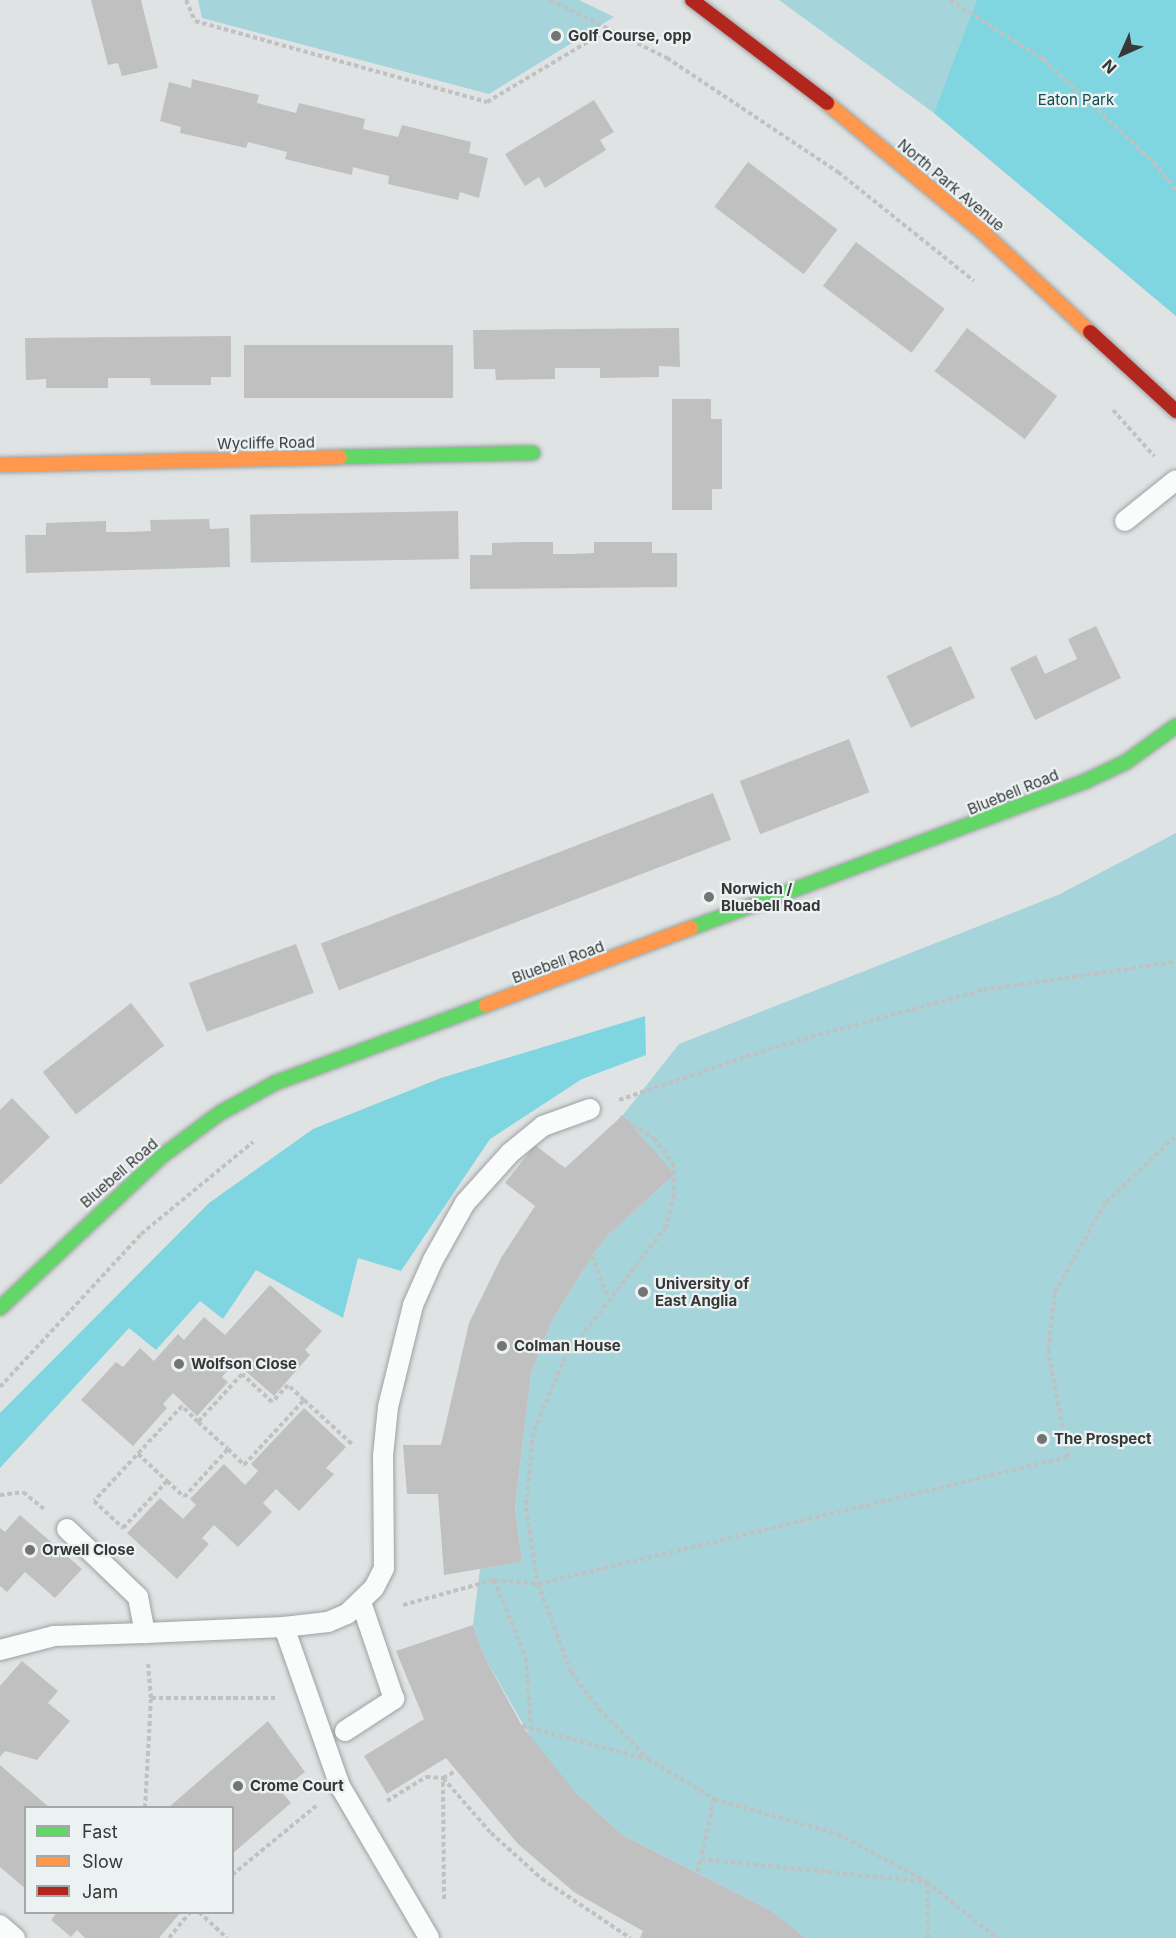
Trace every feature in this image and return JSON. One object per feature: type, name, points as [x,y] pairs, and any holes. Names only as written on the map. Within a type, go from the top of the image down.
[{"type":"street","name":"North Park Avenue","points":[[692,0],[821,98],[977,228],[1176,411]]},
{"type":"street","name":"Wycliffe Road","points":[[0,465],[533,453]]},
{"type":"street","name":"Bluebell Road","points":[[0,1308],[162,1156],[220,1113],[275,1083],[922,846],[1116,767],[1176,726]]},
{"type":"lane","points":[[1125,521],[1176,480]]},
{"type":"lane","points":[[0,1650],[54,1636],[284,1627],[328,1622],[363,1609],[384,1568],[384,1473],[397,1359],[413,1305],[438,1250],[465,1203],[510,1154],[543,1126],[590,1109]]},
{"type":"lane","points":[[68,1529],[138,1598],[145,1633]]},
{"type":"lane","points":[[345,1731],[394,1699],[363,1609]]},
{"type":"lane","points":[[284,1627],[306,1698],[340,1786],[429,1938]]},
{"type":"lane","points":[[0,1925],[15,1938]]},
{"type":"path","points":[[186,0],[195,21],[487,102],[609,29]]},
{"type":"path","points":[[550,0],[667,58],[838,171],[976,283]]},
{"type":"path","points":[[950,0],[1043,59],[1154,163],[1176,190]]},
{"type":"path","points":[[1106,402],[1176,480]]},
{"type":"path","points":[[590,1109],[774,1047],[982,990],[1176,962]]},
{"type":"path","points":[[590,1109],[628,1120],[654,1138],[673,1163],[674,1195],[666,1227],[608,1297],[565,1356],[533,1432],[526,1508],[538,1584],[571,1672],[599,1709],[648,1759],[714,1799],[838,1834],[927,1882],[997,1938]]},
{"type":"path","points":[[0,1387],[141,1234],[264,1134]]},
{"type":"path","points":[[363,1609],[495,1580],[538,1584],[1068,1457],[1048,1350],[1055,1292],[1106,1202],[1176,1136]]},
{"type":"path","points":[[592,1256],[608,1297]]},
{"type":"path","points":[[198,1422],[242,1374],[272,1402],[288,1385],[384,1473]]},
{"type":"path","points":[[167,1481],[123,1528],[94,1501],[182,1406],[244,1465],[304,1400]]},
{"type":"path","points":[[138,1454],[184,1497],[228,1449]]},
{"type":"path","points":[[0,1495],[23,1492],[68,1529]]},
{"type":"path","points":[[495,1580],[525,1658],[531,1729]]},
{"type":"path","points":[[145,1633],[151,1698],[145,1806]]},
{"type":"path","points":[[151,1698],[306,1698]]},
{"type":"path","points":[[522,1726],[648,1759]]},
{"type":"path","points":[[380,1792],[385,1802],[426,1777],[443,1778],[454,1772]]},
{"type":"path","points":[[443,1778],[444,1904]]},
{"type":"path","points":[[443,1778],[491,1833],[542,1879],[630,1938]]},
{"type":"path","points":[[234,1873],[340,1786]]},
{"type":"path","points":[[697,1872],[714,1799]]},
{"type":"path","points":[[701,1859],[927,1882]]},
{"type":"path","points":[[927,1882],[928,1938]]},
{"type":"path","points":[[169,1938],[188,1914]]},
{"type":"path","points":[[201,1914],[227,1938]]},
{"type":"green space","points":[[198,0],[579,0],[614,17],[489,94],[202,18]]},
{"type":"green space","name":"Eaton Park","points":[[779,0],[1176,0],[1176,316],[934,113]]},
{"type":"green space","name":"Eaton Park","points":[[977,0],[1176,0],[1176,316],[934,113]]},
{"type":"green space","points":[[1176,833],[1176,1938],[806,1938],[770,1910],[624,1836],[576,1793],[535,1745],[485,1658],[473,1625],[480,1569],[522,1562],[515,1508],[531,1373],[552,1321],[592,1256],[609,1234],[675,1174],[623,1115],[679,1044],[1058,895]]},
{"type":"green space","points":[[645,1016],[646,1055],[582,1079],[490,1139],[401,1271],[358,1258],[343,1318],[256,1270],[223,1319],[200,1301],[156,1350],[129,1328],[0,1468],[0,1413],[209,1203],[313,1129],[441,1078]]},
{"type":"building","points":[[91,0],[141,0],[158,68],[122,76],[118,63],[108,65]]},
{"type":"building","points":[[192,79],[259,95],[257,103],[296,113],[299,103],[365,119],[363,129],[398,137],[402,125],[471,142],[469,153],[488,158],[479,198],[460,192],[458,200],[388,184],[389,176],[353,167],[352,175],[285,159],[287,152],[248,142],[246,148],[180,133],[181,127],[160,121],[169,82],[191,88]]},
{"type":"building","points":[[594,100],[614,132],[600,140],[606,150],[545,188],[539,177],[525,186],[505,154]]},
{"type":"building","points":[[748,162],[837,229],[804,274],[714,207]]},
{"type":"building","points":[[856,242],[945,309],[912,353],[823,286]]},
{"type":"building","points":[[679,328],[680,367],[659,366],[659,377],[600,378],[600,368],[555,368],[555,379],[496,380],[495,369],[474,369],[473,330]]},
{"type":"building","points":[[967,328],[1057,396],[1025,439],[935,371]]},
{"type":"building","points":[[231,336],[231,377],[211,377],[211,385],[151,385],[150,378],[108,378],[108,388],[46,388],[46,379],[26,380],[25,338]]},
{"type":"building","points":[[244,345],[453,345],[453,398],[244,398]]},
{"type":"building","points":[[672,399],[711,399],[711,419],[722,419],[722,489],[712,489],[712,510],[672,510]]},
{"type":"building","points":[[458,511],[459,559],[251,563],[250,515]]},
{"type":"building","points":[[209,519],[210,529],[229,528],[230,567],[26,573],[25,535],[46,535],[46,523],[106,521],[106,532],[128,532],[151,531],[150,520]]},
{"type":"building","points":[[553,542],[553,554],[574,554],[594,553],[594,542],[652,542],[652,553],[677,553],[677,587],[470,589],[470,555],[492,555],[492,543]]},
{"type":"building","points":[[1096,626],[1121,678],[1035,720],[1010,668],[1036,655],[1045,674],[1077,659],[1068,639]]},
{"type":"building","points":[[951,646],[975,698],[911,728],[887,676]]},
{"type":"building","points":[[849,739],[869,792],[760,834],[740,781]]},
{"type":"building","points":[[713,793],[731,840],[339,990],[321,944]]},
{"type":"building","points":[[296,944],[314,993],[207,1032],[189,983]]},
{"type":"building","points":[[131,1003],[164,1046],[76,1115],[43,1072]]},
{"type":"building","points":[[12,1098],[50,1137],[0,1185],[0,1110]]},
{"type":"building","name":"Colman House","points":[[623,1115],[675,1174],[609,1234],[592,1256],[552,1321],[531,1373],[515,1508],[522,1562],[444,1575],[438,1494],[407,1494],[403,1445],[441,1445],[469,1323],[501,1258],[535,1206],[505,1183],[535,1145],[565,1168]]},
{"type":"building","name":"Wolfson Close","points":[[270,1285],[322,1331],[305,1350],[310,1355],[274,1396],[235,1362],[222,1377],[228,1382],[197,1416],[173,1393],[163,1404],[167,1408],[133,1446],[81,1400],[116,1362],[123,1367],[140,1348],[154,1361],[178,1334],[184,1340],[204,1317],[225,1335]]},
{"type":"building","name":"Wolfson Close","points":[[304,1408],[346,1447],[326,1468],[334,1474],[299,1511],[276,1489],[263,1503],[272,1512],[238,1547],[214,1525],[202,1538],[209,1544],[177,1579],[127,1533],[160,1498],[183,1519],[196,1505],[190,1499],[224,1464],[245,1485],[258,1471],[251,1464]]},
{"type":"building","name":"Orwell Close","points":[[20,1515],[82,1569],[55,1598],[25,1572],[7,1592],[0,1586],[0,1528],[5,1532]]},
{"type":"building","points":[[473,1625],[485,1658],[522,1726],[576,1793],[624,1836],[770,1910],[806,1938],[640,1938],[643,1931],[574,1892],[518,1844],[446,1758],[387,1794],[364,1756],[424,1719],[396,1651]]},
{"type":"building","points":[[22,1661],[58,1691],[48,1703],[70,1721],[37,1760],[5,1751],[0,1757],[0,1686]]},
{"type":"building","name":"Crome Court","points":[[268,1721],[305,1772],[281,1791],[291,1803],[234,1852],[234,1806],[170,1806]]},
{"type":"building","points":[[0,1765],[48,1806],[24,1806],[24,1887],[0,1867]]},
{"type":"building","points":[[56,1914],[179,1914],[159,1938],[85,1938],[77,1930],[71,1937],[51,1920]]},
{"type":"traffic: fast","points":[[340,457],[533,453]]},
{"type":"traffic: fast","points":[[691,928],[1086,781],[1126,762],[1176,726]]},
{"type":"traffic: fast","points":[[0,1308],[162,1156],[220,1113],[275,1083],[486,1005]]},
{"type":"traffic: slow","points":[[827,103],[977,227],[1090,332]]},
{"type":"traffic: slow","points":[[0,465],[340,457]]},
{"type":"traffic: slow","points":[[486,1005],[691,928]]},
{"type":"traffic: jam","points":[[692,0],[827,103]]},
{"type":"traffic: jam","points":[[1090,332],[1176,411]]},
{"type":"place","name":"Golf Course, opp","points":[[556,36]]},
{"type":"place","name":"Norwich / Bluebell Road","points":[[709,897]]},
{"type":"place","name":"University of East Anglia","points":[[643,1292]]},
{"type":"place","name":"Colman House","points":[[502,1346]]},
{"type":"place","name":"Wolfson Close","points":[[179,1364]]},
{"type":"place","name":"The Prospect","points":[[1042,1439]]},
{"type":"place","name":"Orwell Close","points":[[30,1550]]},
{"type":"place","name":"Crome Court","points":[[238,1786]]}]
